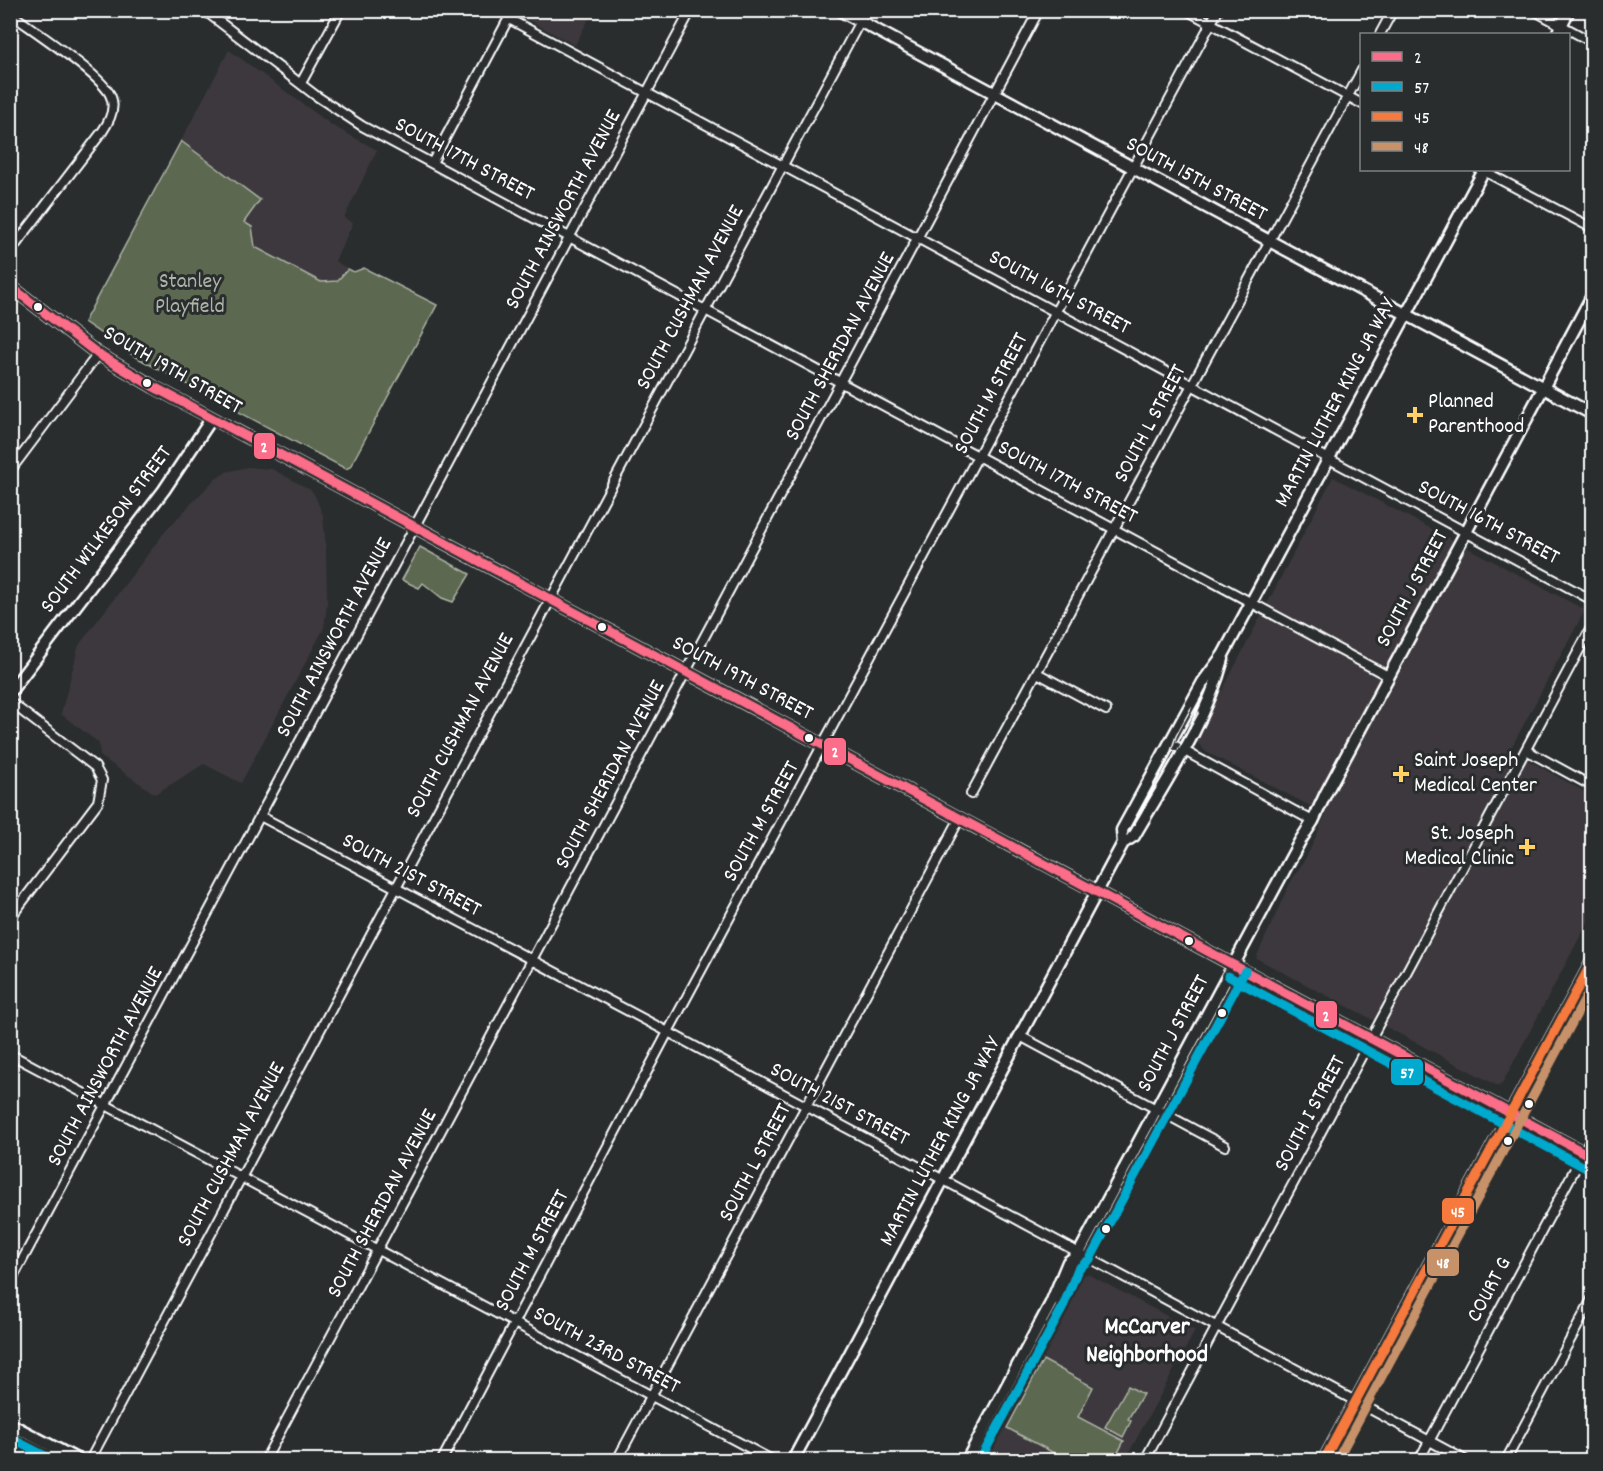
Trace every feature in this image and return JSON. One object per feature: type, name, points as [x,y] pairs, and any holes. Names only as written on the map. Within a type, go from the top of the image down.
[{"type":"main road","name":"SOUTH 15TH STREET","points":[[839,10],[1407,314],[1542,389],[1593,414]]},
{"type":"main road","points":[[1559,30],[1569,10]]},
{"type":"main road","name":"MARTIN LUTHER KING JR WAY","points":[[1123,843],[1122,830],[1203,682],[1223,655],[1252,603],[1482,171]]},
{"type":"main road","name":"SOUTH 19TH STREET","points":[[10,286],[99,354],[212,418],[1588,1155]]},
{"type":"main road","name":"SOUTH J STREET","points":[[1321,802],[1593,296]]},
{"type":"main road","name":"SOUTH WILKESON STREET","points":[[10,692],[164,490],[212,418]]},
{"type":"main road","name":"MARTIN LUTHER KING JR WAY","points":[[793,1461],[1123,843],[1134,836],[1183,750],[1214,691],[1223,655]]},
{"type":"main road","points":[[1304,834],[1309,819],[1321,802]]},
{"type":"main road","points":[[1304,834],[1313,821],[1321,802]]},
{"type":"main road","name":"SOUTH J STREET","points":[[967,1461],[1051,1303],[1068,1262],[1079,1253],[1304,834]]},
{"type":"main road","points":[[1324,1461],[1591,967]]},
{"type":"main road","points":[[10,1424],[78,1461]]},
{"type":"street","name":"SOUTH 17TH STREET","points":[[204,10],[340,113],[1388,676]]},
{"type":"street","points":[[301,83],[341,10]]},
{"type":"street","points":[[432,163],[513,10]]},
{"type":"street","name":"SOUTH AINSWORTH AVENUE","points":[[10,1283],[692,10]]},
{"type":"street","name":"SOUTH CUSHMAN AVENUE","points":[[90,1461],[394,887],[866,10]]},
{"type":"street","name":"SOUTH SHERIDAN AVENUE","points":[[265,1461],[919,239],[1039,10]]},
{"type":"street","points":[[1186,10],[1360,103]]},
{"type":"street","name":"SOUTH M STREET","points":[[442,1461],[668,1032],[1218,10]]},
{"type":"street","points":[[1381,33],[1393,10]]},
{"type":"street","points":[[1533,10],[1559,30]]},
{"type":"street","points":[[10,13],[101,83],[111,95],[112,105],[110,118],[102,132],[10,252]]},
{"type":"street","name":"SOUTH 16TH STREET","points":[[509,19],[1593,600]]},
{"type":"street","points":[[1570,34],[1593,42]]},
{"type":"street","name":"SOUTH L STREET","points":[[971,794],[1039,674],[1360,74]]},
{"type":"street","points":[[1485,171],[1593,228]]},
{"type":"street","points":[[10,471],[99,354]]},
{"type":"street","name":"SOUTH I STREET","points":[[1145,1461],[1593,626]]},
{"type":"street","points":[[1039,674],[1106,710]]},
{"type":"street","points":[[10,702],[90,763],[102,780],[101,793],[91,813],[10,918]]},
{"type":"street","points":[[1170,743],[1309,819]]},
{"type":"street","points":[[1526,750],[1593,786]]},
{"type":"street","name":"SOUTH 21ST STREET","points":[[260,816],[668,1032],[1465,1461]]},
{"type":"street","name":"SOUTH L STREET","points":[[617,1461],[960,818]]},
{"type":"street","points":[[1020,1036],[1225,1146]]},
{"type":"street","name":"SOUTH 23RD STREET","points":[[10,1054],[772,1461]]},
{"type":"street","name":"COURT G","points":[[1419,1461],[1588,1155],[1593,1137]]},
{"type":"street","points":[[1506,1461],[1593,1299]]},
{"type":"shaded area","points":[[530,10],[593,11],[575,45],[526,19]]},
{"type":"shaded area","points":[[229,50],[333,126],[377,150],[344,218],[353,223],[335,261],[348,269],[337,281],[321,282],[254,247],[252,227],[244,222],[259,200],[181,141]]},
{"type":"shaded area","points":[[248,467],[272,469],[311,490],[315,496],[323,515],[326,549],[327,604],[324,628],[241,783],[204,764],[155,794],[100,756],[99,743],[61,714],[79,645],[167,529],[213,481],[226,472]]},
{"type":"shaded area","name":"Saint Joseph Medical Center","points":[[1333,477],[1585,610],[1510,750],[1592,796],[1592,914],[1502,1084],[1498,1086],[1256,958],[1289,885],[1308,854],[1326,814],[1206,752],[1196,741]]},
{"type":"shaded area","points":[[1088,1274],[1195,1331],[1125,1460],[982,1460],[1081,1276]]},
{"type":"green space","name":"Stanley Playfield","points":[[181,141],[260,200],[244,222],[252,227],[255,247],[321,282],[337,281],[348,269],[354,272],[364,268],[437,305],[350,467],[346,469],[134,356],[84,322]]},
{"type":"green space","points":[[420,547],[470,574],[453,602],[442,598],[423,583],[419,588],[402,580]]},
{"type":"green space","points":[[1043,1360],[1093,1387],[1078,1417],[1124,1441],[1114,1460],[1067,1460],[1007,1428]]},
{"type":"green space","points":[[1128,1386],[1143,1394],[1128,1419],[1131,1421],[1123,1437],[1105,1427]]},
{"type":"tram line","points":[[1127,835],[1167,763],[1176,736],[1191,708]]},
{"type":"tram line","points":[[1178,750],[1199,712]]},
{"type":"transit line","name":"2","points":[[10,286],[98,354],[154,387],[1592,1157]]},
{"type":"transit line","name":"45","points":[[1324,1460],[1592,962]]},
{"type":"transit line","name":"57","points":[[980,1460],[1062,1309],[1078,1269],[1090,1259],[1245,971]]},
{"type":"transit line","name":"57","points":[[1228,976],[1586,1168]]},
{"type":"transit line","name":"48","points":[[1337,1460],[1592,986]]},
{"type":"transit line","name":"57","points":[[10,1438],[53,1460]]},
{"type":"place","name":"Planned Parenthood","points":[[1415,415]]},
{"type":"place","name":"Saint Joseph Medical Center","points":[[1401,774]]},
{"type":"place","name":"St. Joseph Medical Clinic","points":[[1527,847]]},
{"type":"district","name":"McCarver Neighborhood","points":[[1147,1342]]}]
